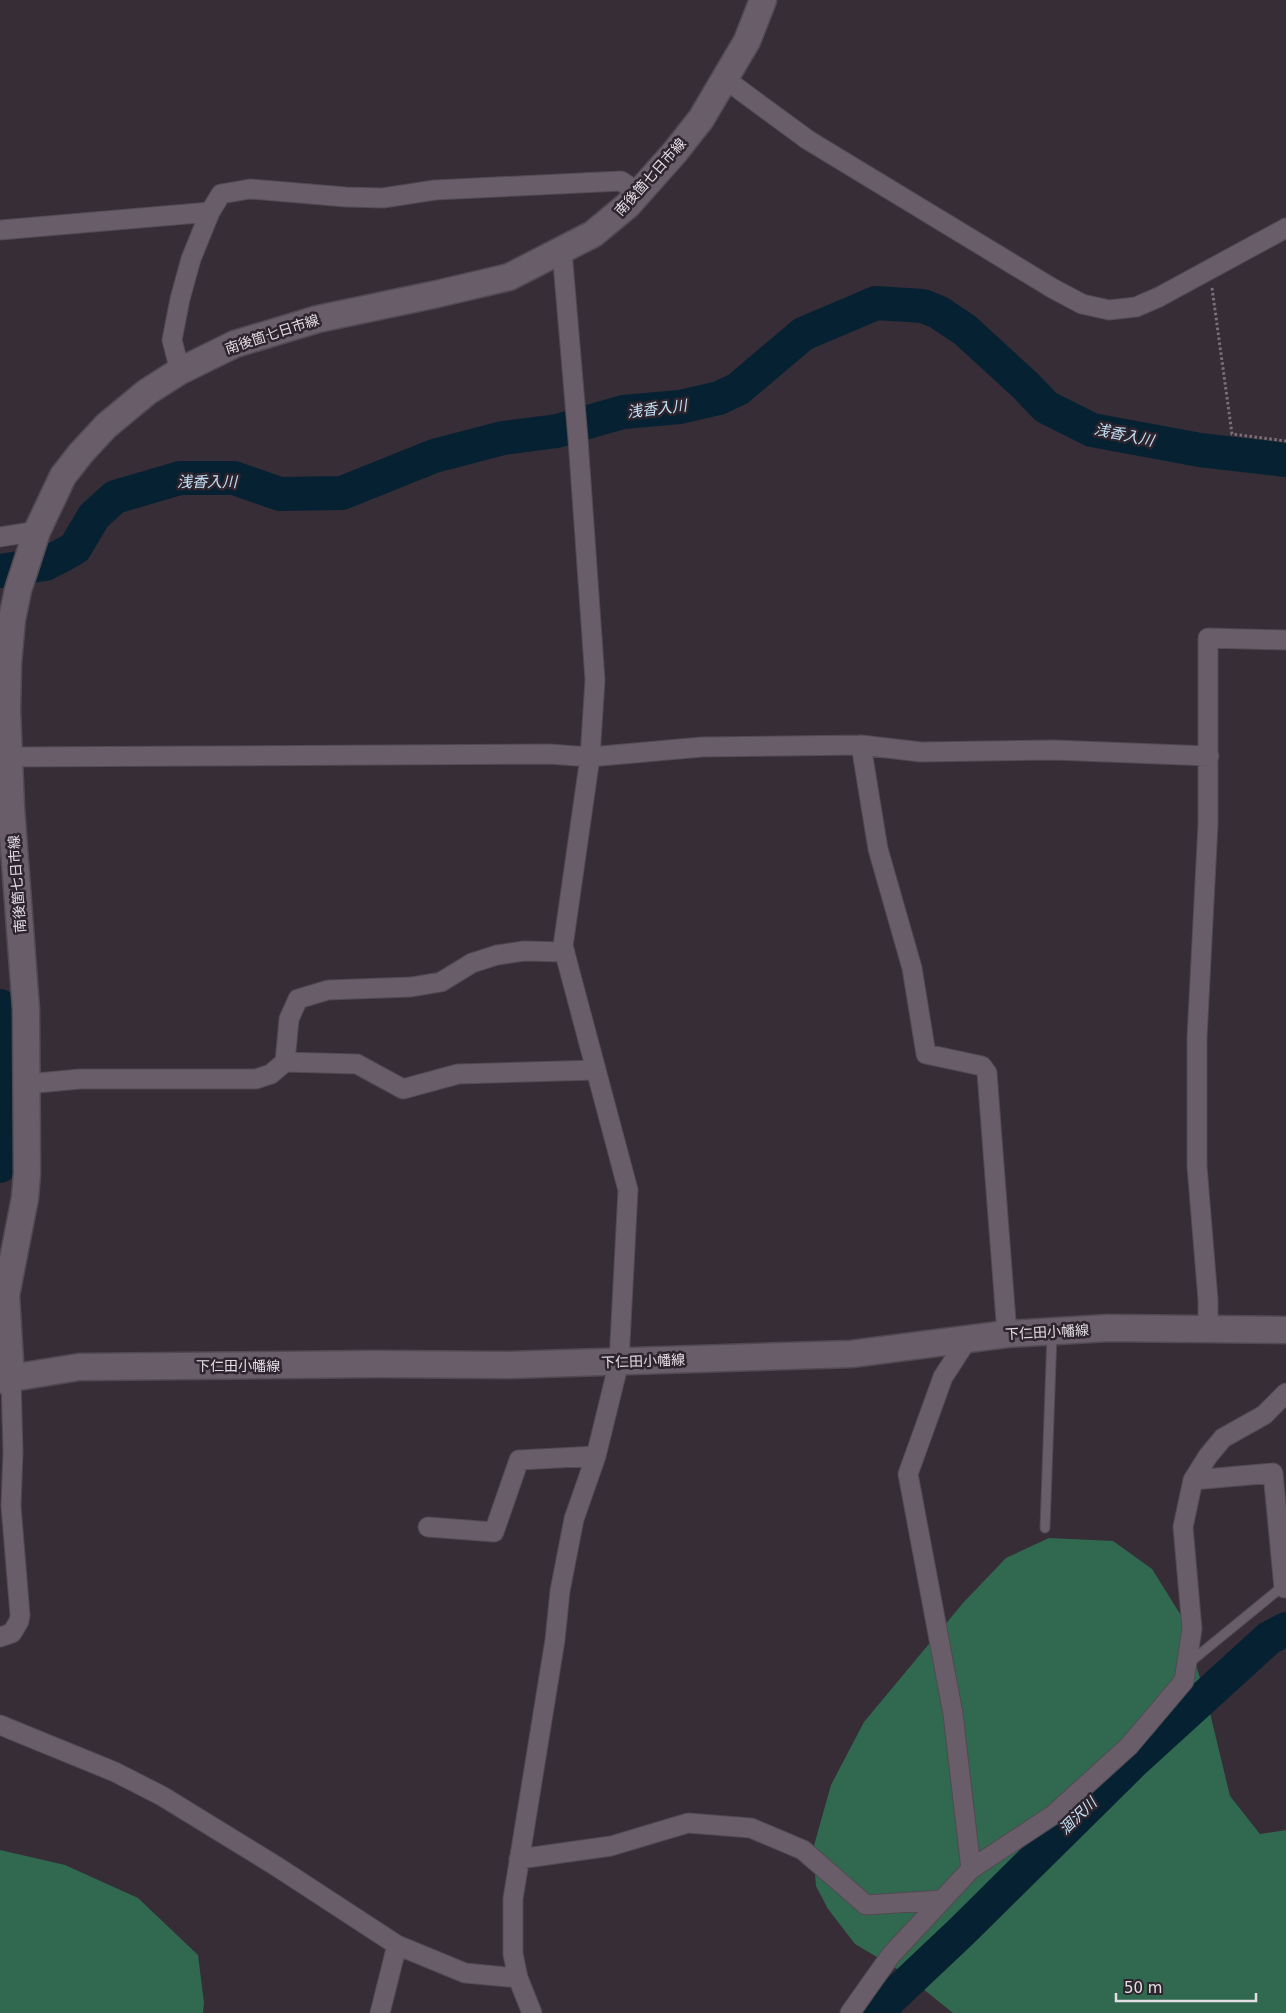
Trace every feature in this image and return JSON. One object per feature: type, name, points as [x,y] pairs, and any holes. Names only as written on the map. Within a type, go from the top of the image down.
[{"type":"main road","name":"南後箇七日市線","points":[[6,1379],[6,1295],[25,1198],[27,1173],[26,1008],[6,809],[10,758],[8,663],[12,619],[20,585],[35,538],[63,476],[81,453],[127,407],[180,370],[234,344],[290,325],[509,277],[593,234],[628,205],[700,119],[747,41],[763,0]]},
{"type":"main road","name":"下仁田小幡線","points":[[6,1379],[79,1367],[141,1365],[509,1365],[619,1362],[851,1354],[1007,1334],[1108,1328],[1286,1330]]},
{"type":"street","points":[[725,79],[808,140],[1052,288],[1082,304],[1109,310],[1136,307],[1159,297],[1286,228]]},
{"type":"street","points":[[180,370],[172,340],[180,299],[191,259],[210,212],[221,194],[250,189],[346,197],[383,198],[435,190],[621,181],[639,193]]},
{"type":"street","points":[[0,230],[210,212]]},
{"type":"street","points":[[532,2013],[518,1978],[512,1954],[512,1900],[555,1640],[560,1591],[574,1519],[596,1456],[619,1362],[628,1190],[563,946],[590,758],[595,680],[578,439],[562,251]]},
{"type":"street","points":[[0,537],[35,538]]},
{"type":"street","points":[[1208,1330],[1208,1300],[1197,1166],[1197,1038],[1208,824],[1208,638],[1286,640]]},
{"type":"street","points":[[860,745],[878,849],[912,968],[926,1054],[982,1066],[987,1073],[1007,1334]]},
{"type":"street","points":[[10,758],[549,754],[590,758],[702,747],[860,745],[921,752],[1054,750],[1209,756]]},
{"type":"street","points":[[285,1062],[289,1019],[298,999],[328,990],[411,987],[442,982],[472,963],[497,955],[524,951],[565,952]]},
{"type":"street","points":[[26,1084],[80,1079],[256,1079],[271,1074],[285,1062],[357,1064],[403,1089],[458,1074],[596,1070]]},
{"type":"street","points":[[967,1340],[943,1378],[908,1474],[952,1714],[971,1869]]},
{"type":"street","points":[[0,1637],[12,1633],[19,1621],[20,1614],[12,1506],[13,1452],[6,1379]]},
{"type":"street","points":[[850,2013],[891,1956],[971,1869],[1053,1815],[1129,1746],[1184,1681],[1192,1629],[1183,1527],[1194,1480],[1208,1456],[1224,1438],[1264,1415],[1286,1393]]},
{"type":"street","points":[[428,1527],[494,1532],[518,1460],[596,1456]]},
{"type":"street","points":[[1194,1480],[1273,1473],[1285,1588]]},
{"type":"street","points":[[0,1725],[115,1772],[162,1796],[276,1866],[397,1945],[465,1973],[518,1978]]},
{"type":"street","points":[[519,1859],[610,1846],[688,1823],[751,1828],[803,1850],[866,1905],[942,1900]]},
{"type":"street","points":[[380,2013],[397,1945]]},
{"type":"lane","points":[[1044,1528],[1052,1331]]},
{"type":"lane","points":[[1187,1665],[1277,1591],[1285,1588]]},
{"type":"path","points":[[1210,270],[1232,434],[1286,441]]},
{"type":"green space","points":[[1049,1538],[1113,1541],[1152,1569],[1182,1617],[1209,1709],[1230,1796],[1260,1834],[1286,1830],[1286,2013],[953,2013],[902,1972],[855,1944],[828,1909],[816,1886],[813,1849],[831,1785],[864,1722],[963,1603],[1006,1558]]},
{"type":"green space","points":[[0,1850],[65,1865],[138,1898],[198,1955],[204,2003],[203,2013],[0,2013]]},
{"type":"waterway","name":"浅香入川","points":[[0,571],[45,564],[61,556],[75,548],[94,516],[115,497],[180,478],[234,478],[280,494],[342,493],[434,456],[503,438],[557,431],[623,412],[680,407],[719,398],[738,389],[803,334],[876,303],[923,306],[938,312],[965,330],[1046,407],[1092,430],[1200,450],[1286,460]]},
{"type":"waterway","name":"浅香入川","points":[[0,1006],[3,1042],[0,1166]]},
{"type":"waterway","name":"涸沢川","points":[[880,2013],[889,2000],[961,1932],[1134,1761],[1269,1638],[1286,1629]]}]
